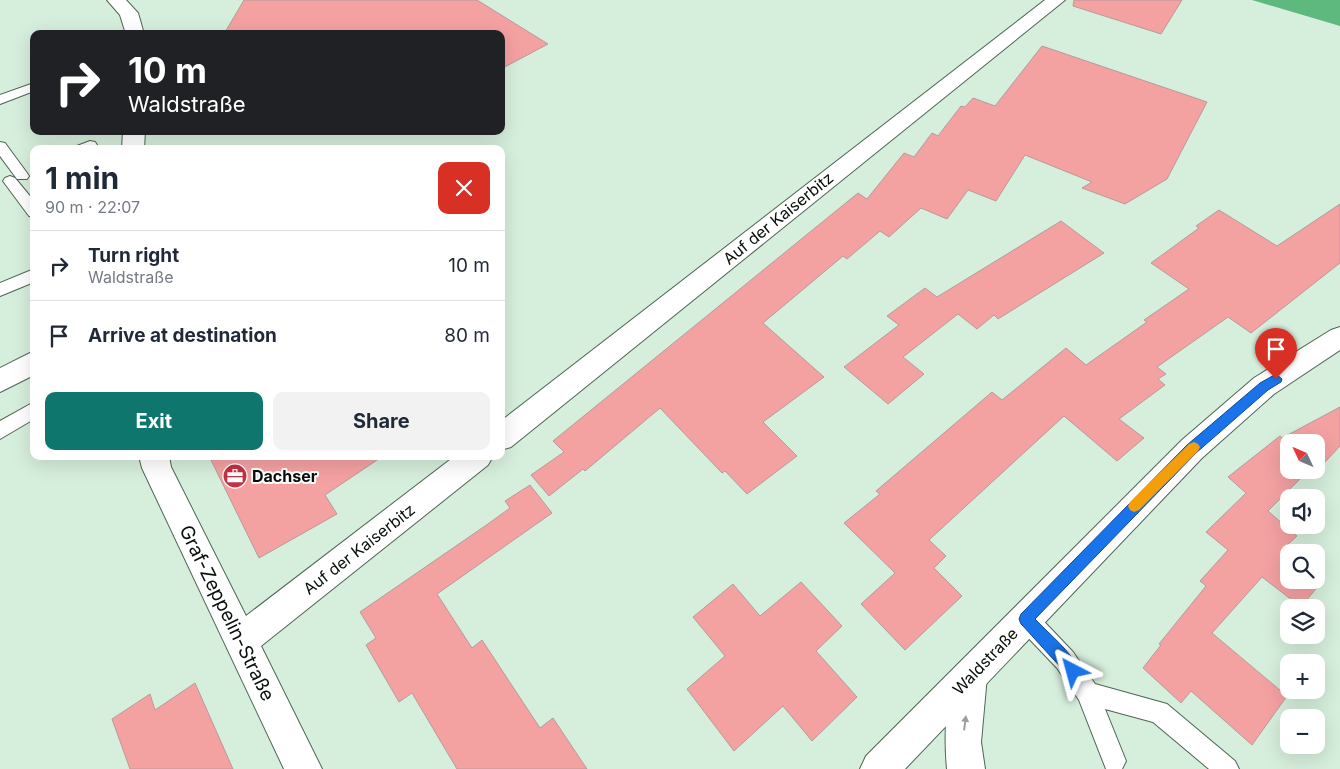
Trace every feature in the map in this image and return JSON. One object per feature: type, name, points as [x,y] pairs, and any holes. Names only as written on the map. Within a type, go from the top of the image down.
[{"type":"street","points":[[116,0],[129,13],[133,30]]},
{"type":"street","name":"Auf der Kaiserbitz","points":[[505,435],[953,79],[1056,0]]},
{"type":"street","name":"Waldstraße","points":[[879,769],[1192,449],[1264,386],[1340,337]]},
{"type":"street","points":[[0,381],[30,364]]},
{"type":"street","name":"Graf-Zeppelin-Straße","points":[[155,460],[157,468],[240,642],[303,769]]},
{"type":"street","name":"Auf der Kaiserbitz","points":[[240,642],[473,460]]},
{"type":"street","points":[[966,769],[963,742],[970,676]]},
{"type":"lane","points":[[0,100],[30,88]]},
{"type":"lane","points":[[0,146],[30,204]]},
{"type":"lane","points":[[0,290],[30,276]]},
{"type":"lane","points":[[0,431],[30,412]]},
{"type":"lane","points":[[1026,619],[1065,660],[1088,693],[1114,761]]},
{"type":"lane","points":[[1088,693],[1159,712],[1227,769]]},
{"type":"green space","points":[[1252,0],[1340,0],[1340,26]]},
{"type":"building","points":[[244,0],[477,0],[548,44],[505,67],[505,30],[226,30]]},
{"type":"building","points":[[1074,0],[1182,0],[1161,34],[1073,6]]},
{"type":"building","points":[[1042,46],[1207,102],[1167,179],[1125,204],[1082,188],[1092,182],[1025,155],[996,201],[968,190],[947,219],[921,208],[889,237],[880,231],[847,259],[843,256],[763,323],[824,377],[763,422],[797,456],[747,494],[725,471],[722,473],[660,408],[585,471],[583,469],[549,496],[531,475],[564,452],[553,441],[858,193],[867,199],[904,153],[914,157],[932,133],[938,136],[961,106],[965,107],[973,98],[995,106]]},
{"type":"building","points":[[1340,204],[1340,263],[1251,333],[1228,317],[1157,367],[1166,374],[1158,379],[1165,385],[1119,419],[1144,438],[1117,461],[1064,416],[929,540],[946,556],[934,568],[962,596],[905,650],[861,604],[895,573],[844,523],[880,494],[876,491],[992,392],[1002,400],[1066,348],[1086,365],[1147,322],[1144,320],[1189,289],[1151,263],[1199,228],[1196,226],[1219,210],[1277,246]]},
{"type":"building","points":[[1061,221],[1104,253],[998,319],[994,315],[977,329],[958,314],[903,357],[924,374],[888,404],[844,367],[899,325],[887,316],[925,288],[937,297]]},
{"type":"building","points":[[1340,407],[1340,446],[1325,462],[1325,434],[1289,434]]},
{"type":"building","points":[[1280,436],[1280,479],[1300,479],[1290,489],[1280,489],[1280,499],[1268,511],[1280,521],[1280,534],[1295,534],[1297,536],[1288,544],[1280,544],[1280,589],[1316,589],[1308,599],[1291,599],[1262,577],[1212,633],[1280,690],[1280,699],[1285,699],[1252,745],[1191,691],[1181,703],[1143,668],[1161,645],[1159,644],[1206,586],[1200,581],[1228,550],[1206,532],[1246,493],[1228,477]]},
{"type":"building","points":[[211,460],[377,460],[325,495],[337,514],[259,558]]},
{"type":"building","points":[[530,485],[552,513],[437,594],[472,648],[482,640],[540,728],[553,718],[587,769],[457,769],[412,693],[399,702],[366,645],[376,638],[360,612],[510,508],[505,501]]},
{"type":"building","points":[[801,582],[842,626],[816,651],[857,697],[812,741],[783,706],[734,751],[687,689],[725,656],[693,617],[733,584],[760,616]]},
{"type":"building","points":[[195,683],[233,769],[130,769],[112,719],[150,694],[155,710]]},
{"type":"slow traffic","points":[[1134,506],[1194,447]]},
{"type":"place","name":"Dachser","points":[[235,476]]},
{"type":"route","points":[[1073,671],[1026,619],[1192,449],[1264,386],[1276,379]]}]
